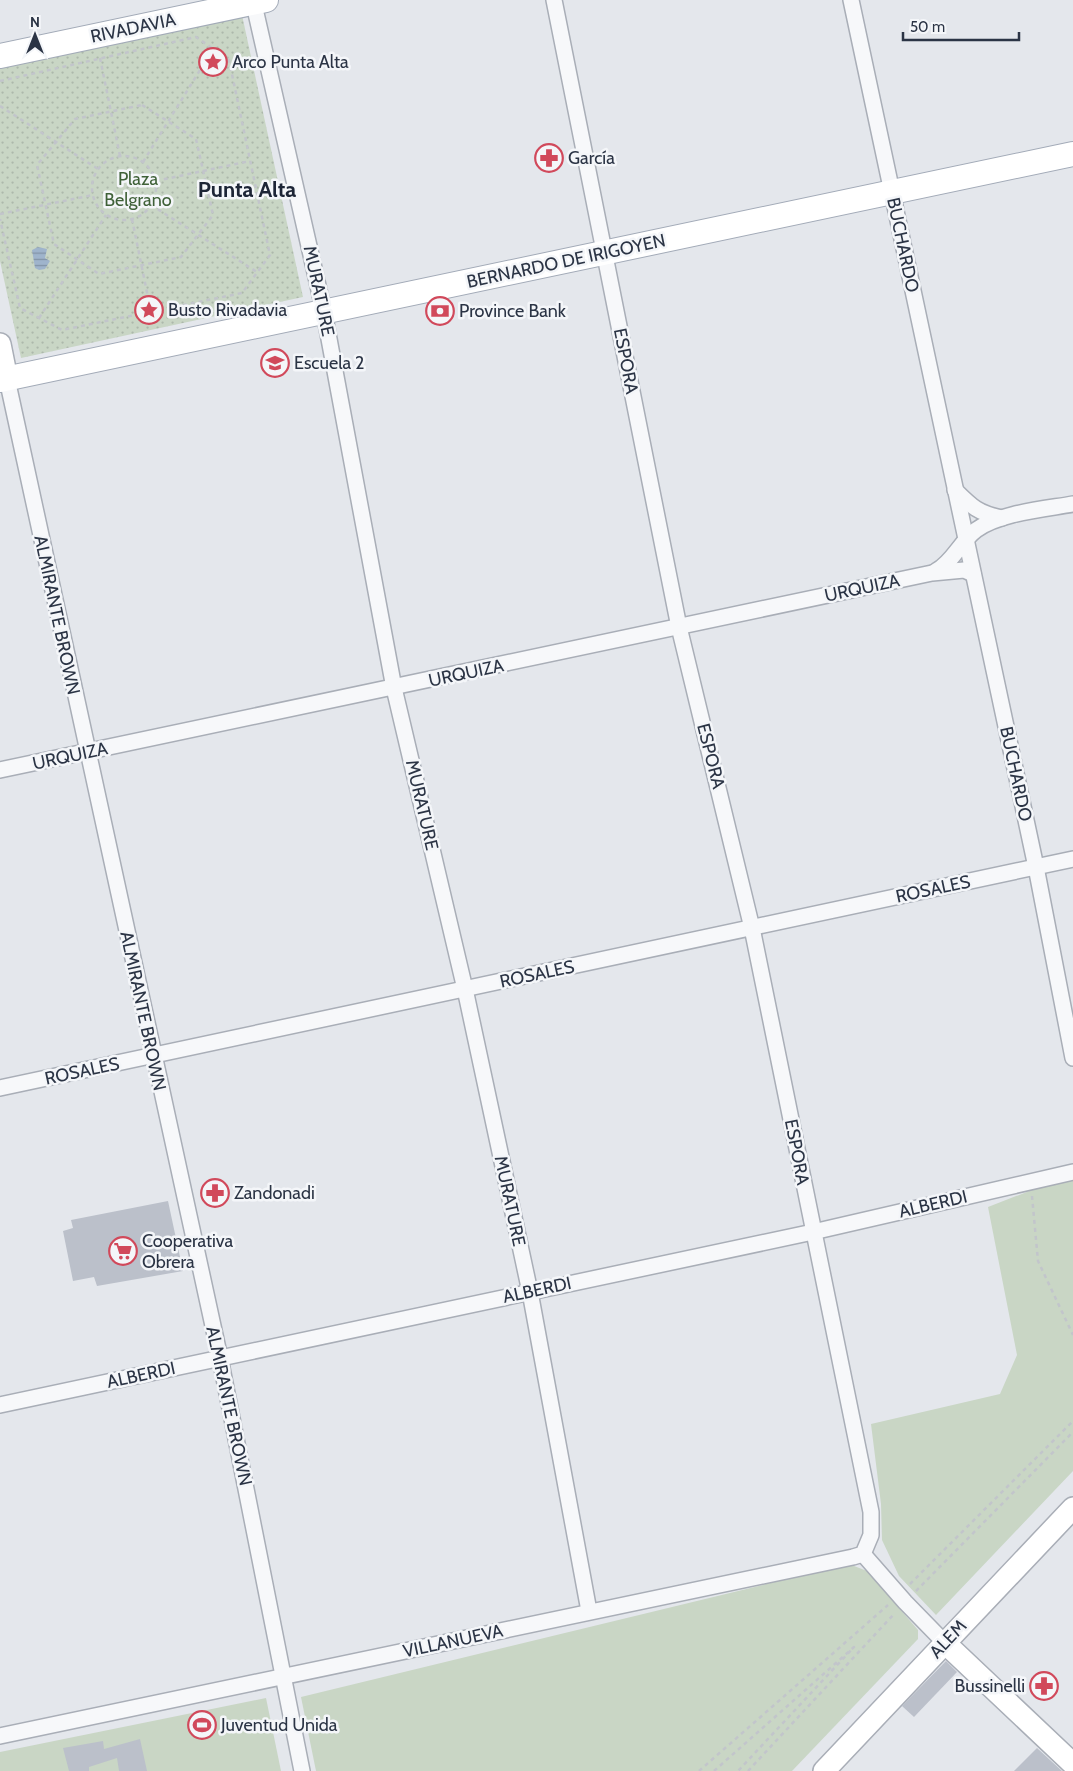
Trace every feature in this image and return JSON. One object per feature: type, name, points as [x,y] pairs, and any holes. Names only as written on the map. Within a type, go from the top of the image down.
[{"type":"main road","name":"RIVADAVIA","points":[[0,56],[258,1]]},
{"type":"main road","name":"BERNARDO DE IRIGOYEN","points":[[3,379],[1073,154]]},
{"type":"main road","name":"ALMIRANTE BROWN","points":[[0,344],[3,379]]},
{"type":"main road","name":"ALEM","points":[[824,1771],[1073,1508]]},
{"type":"main road","points":[[945,1643],[1073,1764]]},
{"type":"street","name":"ESPORA","points":[[554,0],[679,627],[752,928],[871,1512],[869,1543],[863,1554]]},
{"type":"street","name":"BUCHARDO","points":[[851,0],[1036,867],[1073,1058]]},
{"type":"street","name":"MURATURE","points":[[258,1],[324,312],[394,688],[465,989],[530,1292],[589,1611]]},
{"type":"street","name":"ALMIRANTE BROWN","points":[[3,379],[220,1358],[302,1771]]},
{"type":"street","points":[[955,490],[978,512],[1002,518]]},
{"type":"street","name":"URQUIZA","points":[[932,574],[950,561],[966,540],[977,530],[1002,518],[1073,504]]},
{"type":"street","name":"URQUIZA","points":[[0,770],[932,574],[964,570],[973,574]]},
{"type":"street","name":"ROSALES","points":[[0,1088],[1073,859]]},
{"type":"street","name":"ALBERDI","points":[[0,1405],[813,1232],[1073,1172]]},
{"type":"street","points":[[863,1554],[904,1602],[945,1643]]},
{"type":"street","name":"VILLANUEVA","points":[[0,1736],[863,1554]]},
{"type":"path","points":[[0,81],[196,37],[229,60],[270,255],[242,293],[62,330],[20,308],[0,219]]},
{"type":"path","points":[[143,162],[213,49]]},
{"type":"path","points":[[100,58],[120,156]]},
{"type":"path","points":[[142,105],[168,121],[196,139],[213,215],[181,257],[99,274],[54,244],[37,166],[75,119],[142,105]]},
{"type":"path","points":[[0,106],[98,169]]},
{"type":"path","points":[[120,156],[137,158],[143,162],[152,171],[156,181],[156,192],[151,205],[140,216],[132,219],[120,220],[100,210],[93,194],[93,179],[98,169],[106,162],[120,156]]},
{"type":"path","points":[[156,181],[250,161]]},
{"type":"path","points":[[0,214],[93,194]]},
{"type":"path","points":[[151,205],[257,272]]},
{"type":"path","points":[[39,318],[107,214]]},
{"type":"path","points":[[132,219],[152,312]]},
{"type":"path","points":[[1030,1182],[1035,1211],[1038,1261],[1073,1335]]},
{"type":"path","points":[[714,1771],[854,1647],[738,1771]]},
{"type":"green space","name":"Plaza Belgrano","points":[[242,15],[303,297],[21,358],[0,261],[0,68]]},
{"type":"green space","points":[[1073,1174],[1073,1471],[936,1615],[899,1576],[882,1540],[881,1504],[871,1424],[1000,1394],[1017,1355],[988,1207]]},
{"type":"green space","points":[[849,1564],[867,1571],[918,1630],[918,1639],[792,1771],[316,1771],[301,1697]]},
{"type":"green space","name":"Juventud Unida","points":[[266,1698],[281,1771],[0,1771],[0,1752]]},
{"type":"water","points":[[38,247],[47,249],[45,258],[50,261],[45,269],[39,270],[35,268],[32,250]]},
{"type":"building","name":"Cooperativa Obrera","points":[[168,1201],[183,1271],[97,1286],[94,1277],[73,1281],[63,1231],[73,1228],[71,1220]]},
{"type":"building","points":[[946,1661],[957,1672],[914,1717],[902,1706]]},
{"type":"building","points":[[140,1739],[147,1771],[119,1771],[117,1758],[89,1767],[89,1771],[69,1771],[63,1748],[103,1741],[104,1749]]},
{"type":"building","points":[[1037,1748],[1062,1771],[1014,1771]]},
{"type":"place","name":"Arco Punta Alta","points":[[213,62]]},
{"type":"place","name":"García","points":[[549,158]]},
{"type":"place","name":"Busto Rivadavia","points":[[149,310]]},
{"type":"place","name":"Province Bank","points":[[440,311]]},
{"type":"place","name":"Escuela 2","points":[[275,363]]},
{"type":"place","name":"Zandonadi","points":[[215,1193]]},
{"type":"place","name":"Cooperativa Obrera","points":[[123,1251]]},
{"type":"place","name":"Bussinelli","points":[[1044,1686]]},
{"type":"place","name":"Juventud Unida","points":[[202,1725]]},
{"type":"district","name":"Punta Alta","points":[[247,189]]}]
